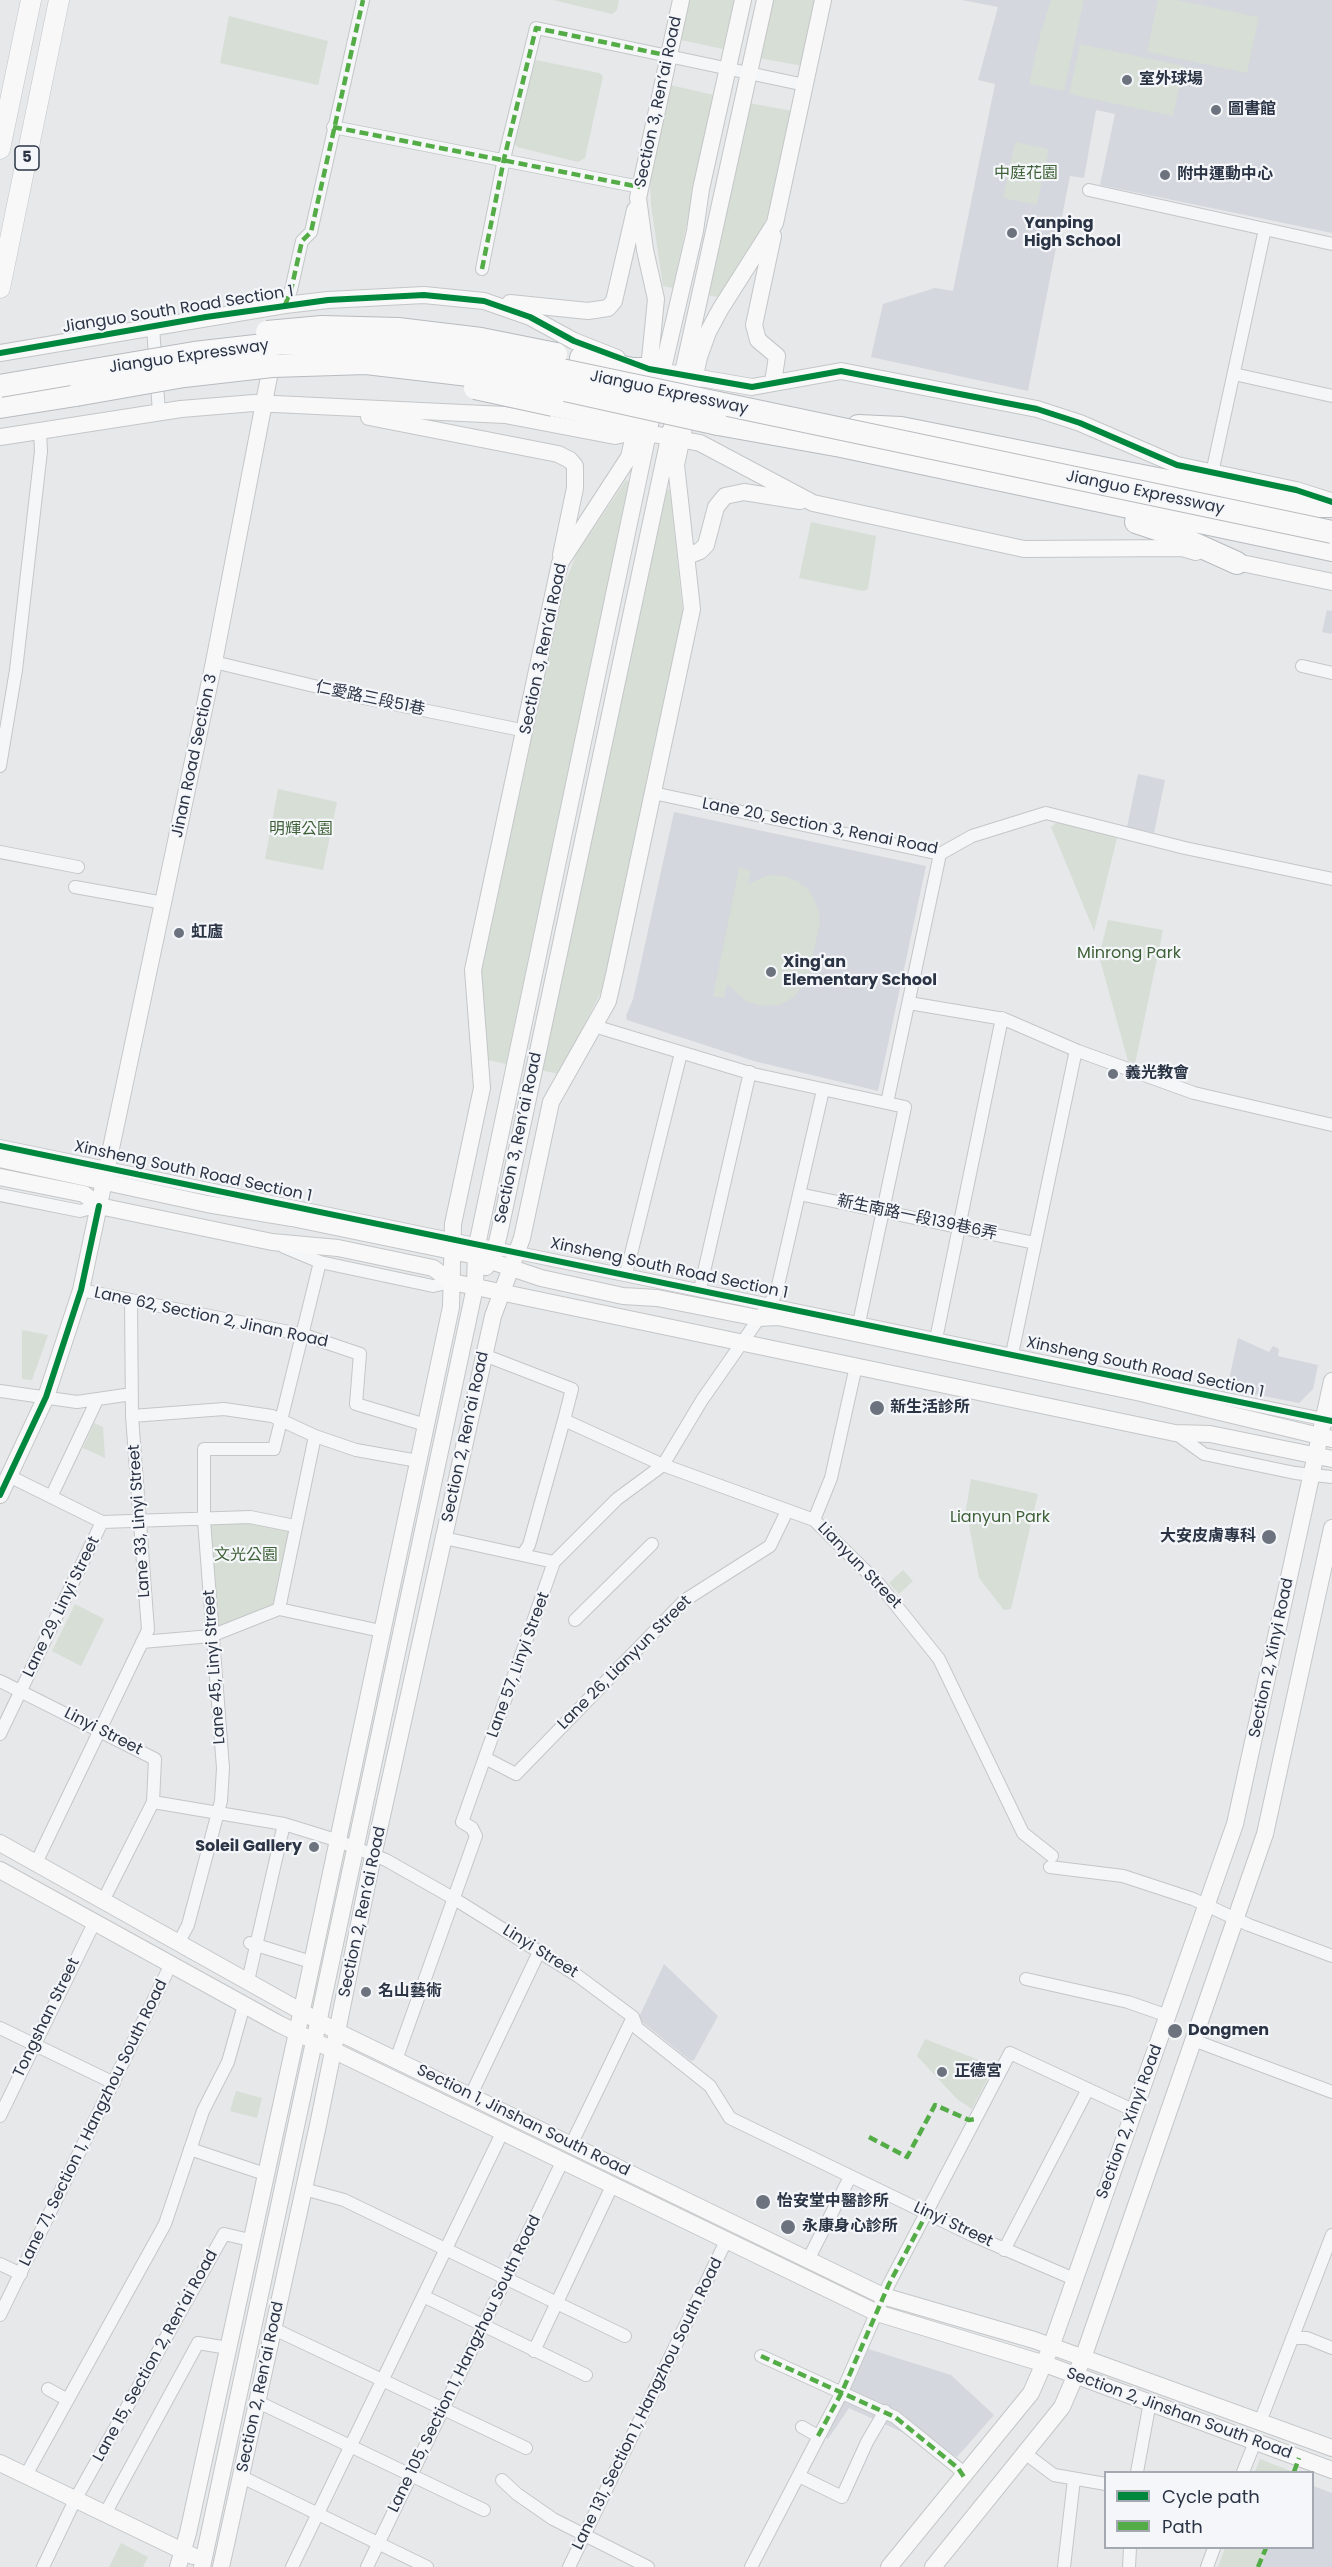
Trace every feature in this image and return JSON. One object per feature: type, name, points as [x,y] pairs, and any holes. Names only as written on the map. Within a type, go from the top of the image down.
[{"type":"highway","points":[[156,360],[224,338],[322,327],[398,329],[481,339],[632,369],[656,370]]},
{"type":"highway","name":"Jianguo Expressway","points":[[0,386],[156,360],[282,343],[362,344],[453,352],[552,368],[1332,532]]},
{"type":"highway","name":"Jianguo Expressway","points":[[0,407],[217,372],[272,366],[366,363],[529,382],[718,424],[841,446],[1332,550]]},
{"type":"highway","points":[[85,393],[173,393],[238,383],[370,376],[444,381],[622,418],[642,432]]},
{"type":"highway","points":[[718,424],[838,458],[1106,516],[1175,535],[1237,563]]},
{"type":"highway","points":[[819,424],[901,428],[1293,506],[1332,504]]},
{"type":"main road","name":"5","points":[[0,149],[31,0]]},
{"type":"main road","name":"5","points":[[0,288],[59,0]]},
{"type":"main road","name":"Section 3, Ren’ai Road","points":[[656,370],[656,299],[645,250],[639,193],[681,0]]},
{"type":"main road","name":"Section 3, Ren’ai Road","points":[[483,1251],[642,432],[729,69],[743,0]]},
{"type":"main road","name":"Section 3, Ren’ai Road","points":[[483,1251],[689,377],[765,0]]},
{"type":"main road","name":"Section 3, Ren’ai Road","points":[[689,377],[708,332],[775,223],[823,0]]},
{"type":"main road","points":[[484,301],[588,311],[608,308],[615,301],[639,193]]},
{"type":"main road","points":[[773,383],[777,356],[758,340],[754,325],[775,223]]},
{"type":"main road","name":"Jianguo South Road Section 1","points":[[0,353],[285,305],[328,300],[424,295],[484,301],[530,317],[574,341],[656,370],[741,387],[841,371],[1037,410],[1080,423],[1177,465],[1296,490],[1332,504]]},
{"type":"main road","name":"Jinan Road Section 3","points":[[0,1495],[46,1397],[81,1290],[214,662],[263,403],[285,305]]},
{"type":"main road","points":[[0,437],[159,412],[263,403],[505,415],[615,436],[642,432],[700,443],[813,503]]},
{"type":"main road","points":[[337,407],[357,414],[558,454],[570,460],[574,466],[575,488],[560,563]]},
{"type":"main road","name":"Section 3, Ren’ai Road","points":[[452,1282],[453,1224],[482,1088],[473,970],[526,731],[560,563],[629,457],[642,432]]},
{"type":"main road","name":"Section 3, Ren’ai Road","points":[[514,1259],[551,1102],[608,1000],[692,609],[675,438]]},
{"type":"main road","points":[[687,556],[700,551],[706,545],[716,507],[725,496],[744,492],[813,503],[1024,549],[1182,548],[1237,563],[1332,582]]},
{"type":"main road","name":"Xinsheng South Road Section 1","points":[[0,1159],[106,1174],[218,1206],[483,1251],[514,1259],[541,1278],[623,1296],[764,1310],[790,1319],[1142,1393],[1213,1412],[1327,1429]]},
{"type":"main road","points":[[0,1177],[84,1194],[99,1206],[272,1242],[338,1248],[434,1268],[452,1282],[475,1287],[1175,1433],[1210,1434],[1324,1457]]},
{"type":"main road","name":"Section 2, Ren’ai Road","points":[[207,2565],[314,2042],[483,1251]]},
{"type":"main road","name":"Section 2, Ren’ai Road","points":[[221,2567],[484,1355],[501,1292],[514,1259]]},
{"type":"main road","points":[[180,2559],[228,2349],[426,1425],[451,1307],[452,1282]]},
{"type":"main road","name":"Section 2, Xinyi Road","points":[[933,2567],[1062,2407],[1076,2375],[1067,2353],[1074,2279],[1235,1824],[1312,1476],[1324,1457],[1332,1382]]},
{"type":"main road","name":"Section 2, Xinyi Road","points":[[889,2567],[1052,2367],[1067,2353],[1192,2040],[1265,1833],[1332,1528]]},
{"type":"main road","name":"Section 1, Jinshan South Road","points":[[0,1843],[338,2032],[883,2296],[1067,2353]]},
{"type":"main road","name":"Section 1, Jinshan South Road","points":[[0,1870],[314,2042],[877,2313],[1052,2367]]},
{"type":"main road","name":"Section 2, Jinshan South Road","points":[[1067,2353],[1332,2448]]},
{"type":"main road","name":"Section 2, Jinshan South Road","points":[[1052,2367],[1332,2470]]},
{"type":"main road","points":[[0,2463],[105,2514],[180,2559],[207,2565]]},
{"type":"street","points":[[285,305],[291,290],[302,241],[310,232],[363,0]]},
{"type":"street","points":[[482,269],[504,159],[536,28],[805,85]]},
{"type":"street","points":[[333,126],[504,159],[639,193]]},
{"type":"street","points":[[1089,190],[1332,244]]},
{"type":"street","points":[[1212,473],[1265,229]]},
{"type":"street","points":[[153,327],[159,412]]},
{"type":"street","points":[[1233,374],[1332,396]]},
{"type":"street","points":[[0,766],[16,670],[41,451],[40,431]]},
{"type":"street","name":"仁愛路三段51巷","points":[[214,662],[364,698],[526,731]]},
{"type":"street","points":[[1302,666],[1332,673]]},
{"type":"street","name":"Lane 20, Section 3, Renai Road","points":[[653,793],[940,854],[972,836],[1046,813],[1185,848],[1332,879]]},
{"type":"street","points":[[0,852],[78,867]]},
{"type":"street","points":[[887,1103],[940,854]]},
{"type":"street","points":[[75,887],[164,903]]},
{"type":"street","points":[[909,1003],[1002,1018],[1076,1050],[1194,1093],[1332,1125]]},
{"type":"street","points":[[936,1339],[1002,1018]]},
{"type":"street","points":[[594,1026],[750,1072],[905,1107],[859,1323]]},
{"type":"street","points":[[1012,1354],[1076,1050]]},
{"type":"street","points":[[626,1274],[681,1053]]},
{"type":"street","points":[[700,1289],[750,1072]]},
{"type":"street","points":[[663,1466],[702,1400],[776,1294],[823,1090]]},
{"type":"street","name":"Xinsheng South Road Section 1","points":[[0,1146],[106,1174]]},
{"type":"street","name":"新生南路一段139巷6弄","points":[[799,1194],[1035,1243]]},
{"type":"street","points":[[0,1196],[80,1211],[99,1206]]},
{"type":"street","points":[[272,1242],[320,1262],[433,1286],[452,1282]]},
{"type":"street","name":"Xinsheng South Road Section 1","points":[[514,1259],[626,1274],[700,1289],[764,1310],[859,1323],[1012,1354],[1327,1429]]},
{"type":"street","points":[[281,1421],[320,1262]]},
{"type":"street","name":"Lane 62, Section 2, Jinan Road","points":[[81,1290],[303,1335],[360,1353],[356,1404],[426,1425]]},
{"type":"street","name":"Lane 33, Linyi Street","points":[[36,1863],[148,1630],[132,1416],[132,1300]]},
{"type":"street","points":[[484,1355],[572,1389],[529,1545],[524,1554]]},
{"type":"street","points":[[814,1520],[831,1478],[856,1366]]},
{"type":"street","points":[[0,1391],[77,1402],[132,1394]]},
{"type":"street","points":[[51,1497],[97,1400]]},
{"type":"street","points":[[132,1416],[224,1409],[272,1416],[315,1436],[356,1450],[418,1461]]},
{"type":"street","name":"Lianyun Street","points":[[564,1420],[663,1466],[814,1520],[879,1584],[915,1627],[944,1668],[1023,1833],[1051,1862],[1123,1876],[1207,1905],[1235,1919],[1332,1956]]},
{"type":"street","name":"Lane 45, Linyi Street","points":[[179,1942],[192,1926],[218,1812],[223,1768],[204,1520],[204,1449],[274,1449],[281,1421]]},
{"type":"street","points":[[1175,1433],[1204,1454],[1312,1476],[1332,1477]]},
{"type":"street","points":[[279,1609],[315,1436]]},
{"type":"street","name":"Lane 57, Linyi Street","points":[[453,1898],[476,1836],[472,1828],[462,1822],[554,1562],[617,1499],[663,1466]]},
{"type":"street","points":[[9,1476],[102,1522],[250,1517],[295,1526]]},
{"type":"street","name":"Lane 26, Lianyun Street","points":[[485,1758],[516,1774],[685,1600],[770,1546],[787,1511]]},
{"type":"street","name":"Lane 29, Linyi Street","points":[[0,1734],[102,1522]]},
{"type":"street","points":[[444,1538],[554,1562]]},
{"type":"street","points":[[575,1620],[652,1544]]},
{"type":"street","points":[[142,1642],[212,1636],[279,1609],[381,1631]]},
{"type":"street","name":"Linyi Street","points":[[0,1681],[154,1759],[153,1802],[284,1824],[336,1840],[374,1855],[453,1898],[578,1976],[633,2017],[637,2028],[710,2086],[730,2118],[1004,2250],[1074,2279]]},
{"type":"street","points":[[103,1901],[153,1802]]},
{"type":"street","points":[[248,1981],[253,1943],[284,1824]]},
{"type":"street","points":[[396,2060],[453,1898]]},
{"type":"street","name":"Tongshan Street","points":[[0,2115],[95,1921]]},
{"type":"street","points":[[253,1943],[311,1962]]},
{"type":"street","points":[[470,2097],[540,1952]]},
{"type":"street","name":"Lane 71, Section 1, Hangzhou South Road","points":[[0,2315],[171,1964]]},
{"type":"street","points":[[1026,1978],[1128,2002],[1168,2016]]},
{"type":"street","points":[[26,2475],[66,2399],[165,2224],[203,2111],[228,2062],[244,2005]]},
{"type":"street","points":[[572,2145],[633,2017]]},
{"type":"street","points":[[0,2028],[114,2083]]},
{"type":"street","points":[[1192,2040],[1332,2092]]},
{"type":"street","points":[[751,2567],[842,2392],[883,2296],[1010,2053],[1135,2111]]},
{"type":"street","points":[[1004,2250],[1088,2090]]},
{"type":"street","points":[[292,2567],[502,2133]]},
{"type":"street","points":[[190,2150],[265,2174]]},
{"type":"street","name":"Lane 105, Section 1, Hangzhou South Road","points":[[368,2567],[562,2162]]},
{"type":"street","points":[[808,2260],[850,2177]]},
{"type":"street","points":[[534,2351],[612,2186]]},
{"type":"street","points":[[304,2189],[345,2200],[625,2336]]},
{"type":"street","name":"Lane 15, Section 2, Ren’ai Road","points":[[75,2500],[225,2234],[250,2240]]},
{"type":"street","points":[[1260,2422],[1332,2235]]},
{"type":"street","name":"Lane 131, Section 1, Hangzhou South Road","points":[[569,2567],[726,2241]]},
{"type":"street","points":[[0,2264],[21,2274]]},
{"type":"street","points":[[423,2296],[586,2375]]},
{"type":"street","points":[[274,2329],[443,2411],[526,2448]]},
{"type":"street","points":[[1292,2338],[1307,2338],[1332,2348]]},
{"type":"street","points":[[105,2514],[198,2343],[228,2349]]},
{"type":"street","points":[[761,2356],[885,2411],[923,2438],[958,2468],[964,2477]]},
{"type":"street","points":[[48,2389],[66,2399]]},
{"type":"street","points":[[258,2402],[484,2510]]},
{"type":"street","points":[[1137,2471],[1150,2402]]},
{"type":"street","points":[[800,2476],[842,2497],[867,2442],[885,2411]]},
{"type":"street","points":[[802,2427],[818,2436]]},
{"type":"street","points":[[1243,2471],[1255,2442]]},
{"type":"street","points":[[1026,2454],[1054,2475],[1104,2484]]},
{"type":"street","points":[[242,2476],[427,2567]]},
{"type":"street","points":[[1064,2567],[1074,2479]]},
{"type":"street","points":[[502,2480],[517,2494],[553,2519],[648,2567]]},
{"type":"street","points":[[42,2567],[75,2500]]},
{"type":"street","points":[[1129,2567],[1130,2549]]},
{"type":"street","points":[[1207,2567],[1213,2549]]},
{"type":"shaded area","points":[[962,0],[1332,0],[1332,233],[1100,185],[1115,114],[1096,110],[1084,178],[1070,176],[1028,391],[871,357],[883,304],[935,288],[953,291],[995,84],[978,80],[998,7]]},
{"type":"shaded area","points":[[1327,610],[1332,611],[1332,634],[1322,632]]},
{"type":"shaded area","points":[[1138,774],[1165,780],[1154,833],[1127,827]]},
{"type":"shaded area","name":"Xing'an Elementary School","points":[[674,812],[926,866],[878,1091],[754,1061],[627,1020],[626,1016],[633,999]]},
{"type":"shaded area","points":[[1238,1338],[1269,1352],[1273,1346],[1279,1349],[1278,1356],[1318,1365],[1313,1389],[1299,1403],[1227,1389]]},
{"type":"shaded area","points":[[664,1964],[718,2016],[694,2060],[691,2061],[639,2017]]},
{"type":"shaded area","points":[[859,2346],[951,2375],[994,2415],[957,2457],[849,2408],[828,2439],[816,2430]]},
{"type":"shaded area","points":[[1314,2486],[1332,2493],[1332,2567],[1261,2567],[1268,2549],[1314,2549]]},
{"type":"green space","points":[[553,0],[619,0],[617,10],[612,14]]},
{"type":"green space","points":[[689,0],[734,0],[723,49],[681,40]]},
{"type":"green space","points":[[771,0],[817,0],[803,66],[759,58]]},
{"type":"green space","points":[[1051,0],[1084,0],[1064,91],[1029,84]]},
{"type":"green space","points":[[1158,0],[1176,0],[1259,17],[1247,73],[1147,52]]},
{"type":"green space","points":[[229,16],[328,41],[318,85],[220,63]]},
{"type":"green space","name":"室外球場","points":[[1080,44],[1184,66],[1173,116],[1069,94]]},
{"type":"green space","points":[[536,60],[599,73],[603,76],[585,158],[578,162],[517,147],[514,143],[532,62]]},
{"type":"green space","points":[[670,85],[714,95],[673,288],[663,286],[651,205],[650,179]]},
{"type":"green space","points":[[749,103],[792,111],[770,210],[764,225],[718,297],[707,295]]},
{"type":"green space","name":"中庭花園","points":[[1015,142],[1049,149],[1037,205],[1003,198]]},
{"type":"green space","points":[[626,480],[630,482],[506,1064],[488,1060],[481,974],[564,586],[576,555]]},
{"type":"green space","points":[[664,489],[670,490],[683,615],[603,988],[559,1074],[540,1070]]},
{"type":"green space","points":[[811,522],[876,536],[868,589],[863,591],[799,578]]},
{"type":"green space","name":"明輝公園","points":[[278,789],[337,802],[323,870],[265,859]]},
{"type":"green space","name":"Minrong Park","points":[[1057,822],[1117,838],[1094,931],[1051,827]]},
{"type":"green space","points":[[739,868],[751,870],[748,884],[769,875],[785,876],[797,881],[810,891],[819,911],[820,922],[808,979],[794,997],[780,1005],[762,1006],[747,1002],[727,984],[724,998],[713,996]]},
{"type":"green space","name":"Minrong Park","points":[[1108,920],[1163,930],[1135,1064],[1128,1061],[1099,956]]},
{"type":"green space","points":[[22,1330],[48,1335],[32,1380],[22,1379]]},
{"type":"green space","points":[[94,1423],[103,1427],[105,1458],[83,1448]]},
{"type":"green space","name":"Lianyun Park","points":[[971,1479],[1038,1494],[1011,1609],[1004,1610],[979,1578],[966,1509]]},
{"type":"green space","name":"文光公園","points":[[248,1520],[290,1528],[274,1606],[215,1629],[207,1522]]},
{"type":"green space","points":[[903,1570],[913,1581],[899,1594],[889,1583]]},
{"type":"green space","points":[[75,1604],[104,1619],[81,1666],[52,1651]]},
{"type":"green space","points":[[925,2039],[994,2066],[972,2109],[957,2099],[917,2056]]},
{"type":"green space","points":[[236,2091],[262,2098],[257,2118],[230,2111]]},
{"type":"green space","points":[[1260,2459],[1290,2471],[1255,2471]]},
{"type":"green space","points":[[121,2543],[148,2557],[143,2567],[109,2567]]},
{"type":"green space","points":[[1225,2549],[1268,2549],[1261,2567],[1218,2567]]},
{"type":"marked path","points":[[285,305],[291,290],[302,241],[311,232],[363,0]]},
{"type":"marked path","points":[[482,269],[504,159],[536,28],[670,56]]},
{"type":"marked path","points":[[333,127],[640,187]]},
{"type":"marked path","points":[[869,2137],[907,2157],[935,2105],[969,2120],[976,2119]]},
{"type":"marked path","points":[[818,2436],[842,2392],[889,2284],[927,2213]]},
{"type":"marked path","points":[[761,2356],[895,2417],[958,2468],[964,2477]]},
{"type":"marked path","points":[[1294,2471],[1299,2458]]},
{"type":"marked path","points":[[1258,2567],[1266,2549]]},
{"type":"cycle path","points":[[0,353],[206,317],[328,300],[424,295],[484,301],[530,317],[574,341],[649,369],[752,387],[841,371],[1037,409],[1080,423],[1177,465],[1296,490],[1332,502]]},
{"type":"cycle path","points":[[0,1146],[1332,1421]]},
{"type":"cycle path","points":[[0,1495],[46,1397],[81,1290],[99,1206]]},
{"type":"place","name":"室外球場","points":[[1127,80]]},
{"type":"place","name":"圖書館","points":[[1216,110]]},
{"type":"place","name":"附中運動中心","points":[[1165,175]]},
{"type":"place","name":"Yanping High School","points":[[1012,233]]},
{"type":"place","name":"虹廬","points":[[179,933]]},
{"type":"place","name":"Xing'an Elementary School","points":[[771,972]]},
{"type":"place","name":"義光教會","points":[[1113,1074]]},
{"type":"place","name":"新生活診所","points":[[877,1408]]},
{"type":"place","name":"大安皮膚專科","points":[[1269,1537]]},
{"type":"place","name":"Soleil Gallery","points":[[314,1847]]},
{"type":"place","name":"名山藝術","points":[[366,1992]]},
{"type":"place","name":"Dongmen","points":[[1175,2031]]},
{"type":"place","name":"正德宮","points":[[942,2072]]},
{"type":"place","name":"怡安堂中醫診所","points":[[763,2202]]},
{"type":"place","name":"永康身心診所","points":[[788,2227]]}]
